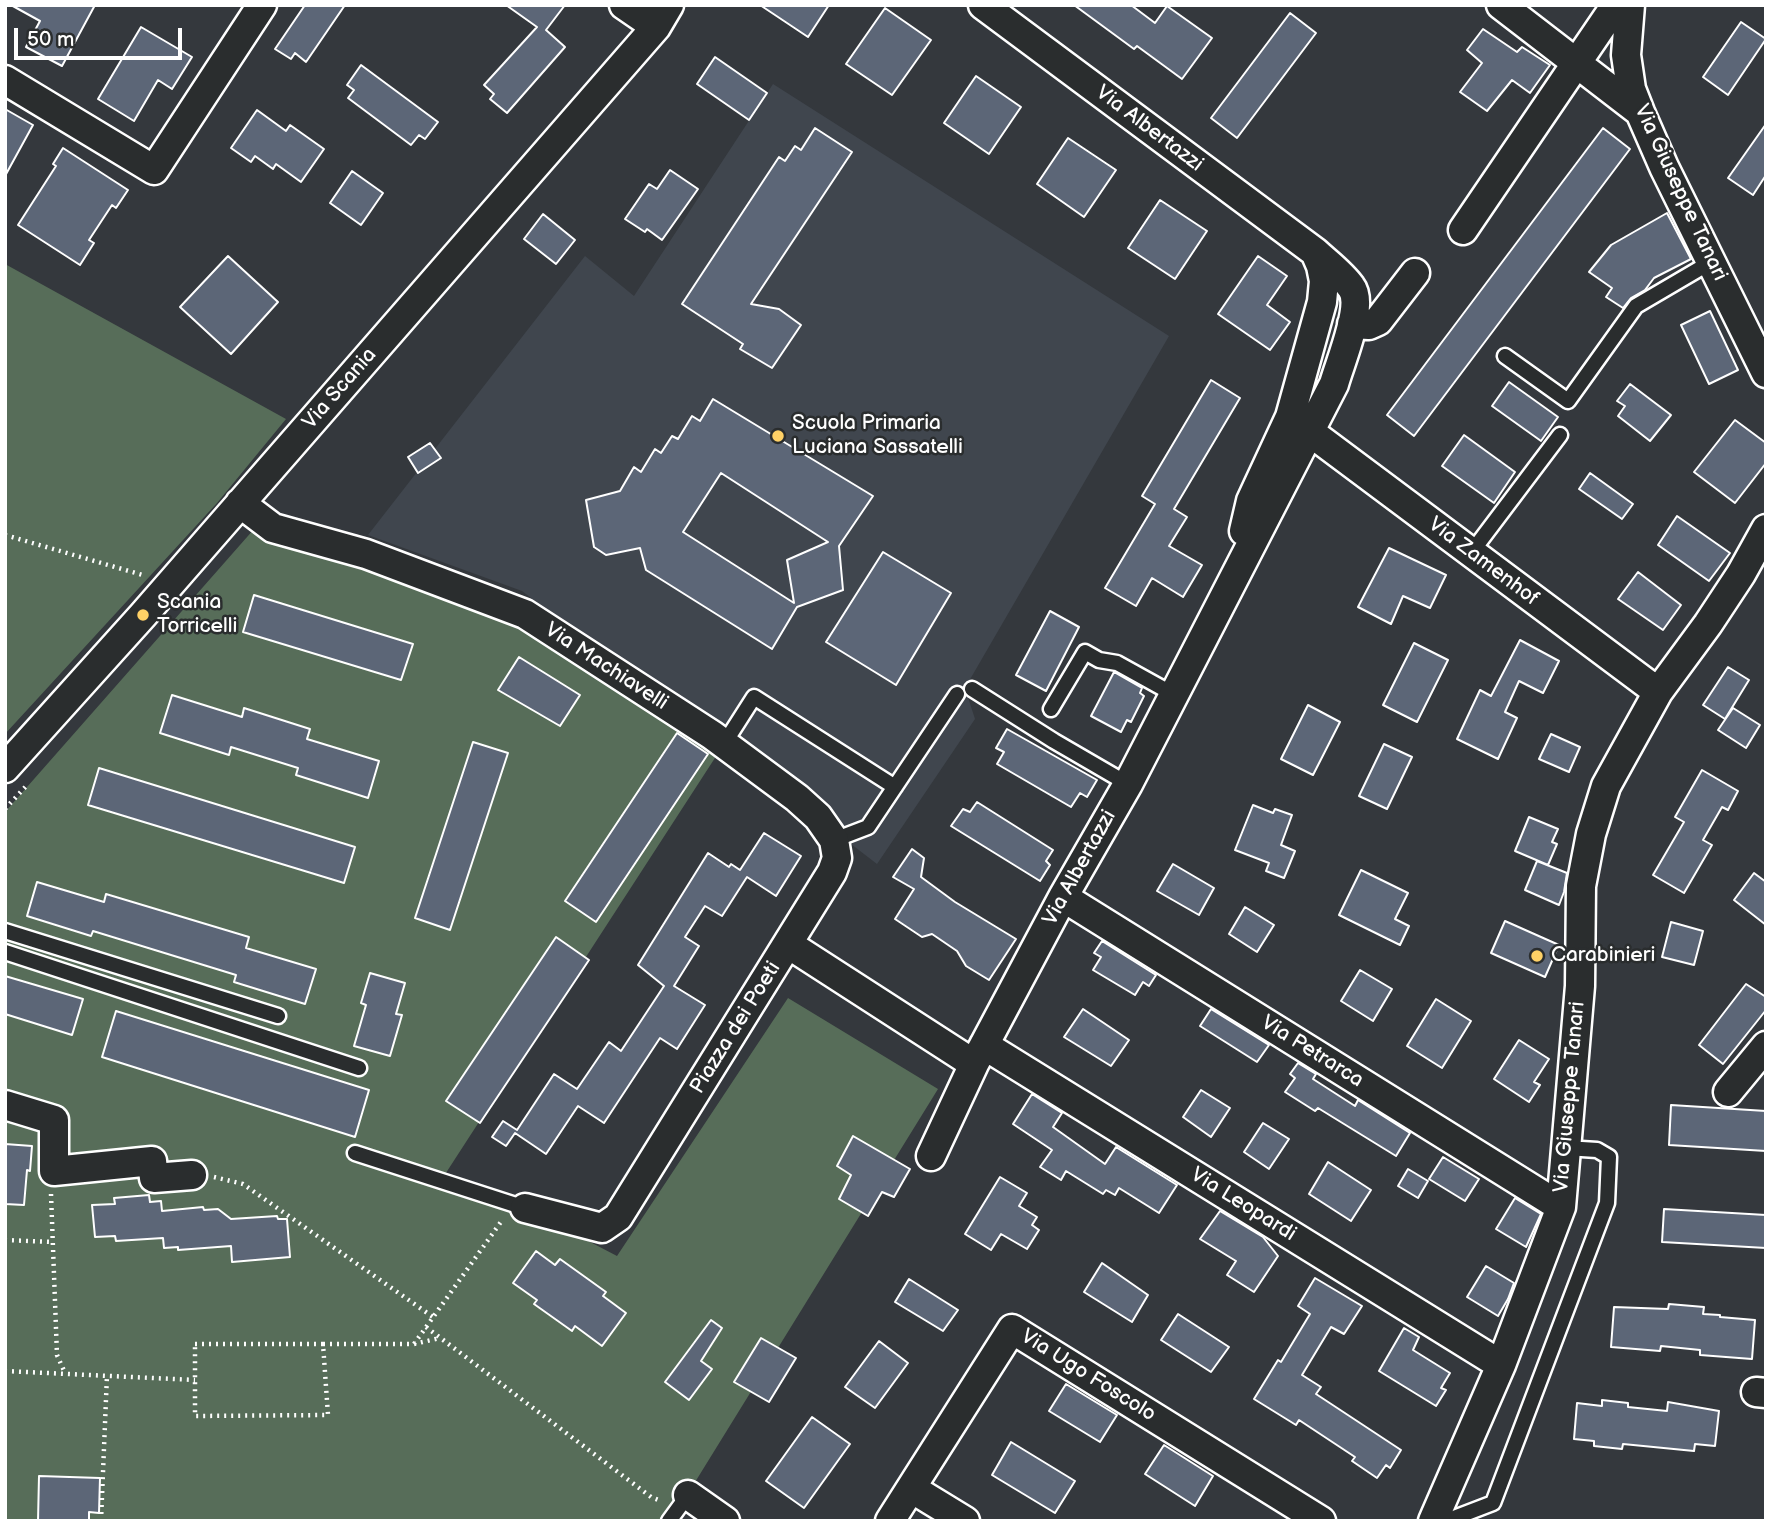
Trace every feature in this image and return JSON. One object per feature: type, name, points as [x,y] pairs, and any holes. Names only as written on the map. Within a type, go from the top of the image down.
[{"type":"street","points":[[5,80],[154,170],[262,5]]},
{"type":"street","points":[[624,5],[662,16]]},
{"type":"street","name":"Via Albertazzi","points":[[983,5],[1315,252],[1353,289],[1356,302],[1352,324],[1334,384],[1300,425]]},
{"type":"street","points":[[1501,5],[1640,112]]},
{"type":"street","points":[[1463,230],[1616,5]]},
{"type":"street","name":"Via Giuseppe Tanari","points":[[1630,5],[1626,55],[1631,89],[1664,167],[1766,373]]},
{"type":"street","name":"Via Scania","points":[[5,768],[171,583],[662,16]]},
{"type":"street","name":"Via Albertazzi","points":[[931,1156],[979,1055],[1063,897],[1128,784],[1231,582],[1300,425],[1324,281],[1315,252]]},
{"type":"street","points":[[1352,324],[1369,325],[1378,321],[1415,273]]},
{"type":"street","name":"Via Zamenhof","points":[[1300,425],[1658,692]]},
{"type":"street","name":"Via Machiavelli","points":[[240,503],[273,528],[366,554],[525,614],[724,744],[797,798],[818,817],[834,840]]},
{"type":"street","name":"Via Giuseppe Tanari","points":[[1433,1521],[1501,1365],[1561,1207],[1580,986],[1581,886],[1591,834],[1606,786],[1658,692],[1708,624],[1741,574],[1766,529]]},
{"type":"street","points":[[788,944],[832,872],[837,858],[834,840]]},
{"type":"street","name":"Via Petrarca","points":[[1063,897],[1561,1207]]},
{"type":"street","name":"Piazza dei Poeti","points":[[519,1206],[601,1228],[618,1217],[788,944],[979,1055]]},
{"type":"street","points":[[1728,1092],[1766,1046]]},
{"type":"street","name":"Via Leopardi","points":[[979,1055],[1501,1365]]},
{"type":"street","points":[[5,1105],[54,1120],[54,1171],[152,1161],[155,1178],[192,1175]]},
{"type":"street","name":"Via Ugo Foscolo","points":[[890,1521],[1012,1329],[1321,1521]]},
{"type":"street","points":[[911,1488],[965,1521]]},
{"type":"street","points":[[686,1499],[725,1521]]},
{"type":"lane","points":[[1505,355],[1568,401],[1636,306],[1711,262]]},
{"type":"lane","points":[[1471,553],[1560,435]]},
{"type":"lane","points":[[1051,709],[1084,652],[1099,660],[1117,663],[1173,694]]},
{"type":"lane","points":[[972,689],[1128,784]]},
{"type":"lane","points":[[834,840],[868,827],[957,694]]},
{"type":"lane","points":[[724,744],[754,697],[895,787]]},
{"type":"lane","points":[[5,931],[278,1016]]},
{"type":"lane","points":[[5,952],[359,1068]]},
{"type":"lane","points":[[1446,1521],[1493,1503],[1606,1203],[1609,1157],[1597,1150],[1566,1148]]},
{"type":"lane","points":[[355,1153],[519,1206]]},
{"type":"lane","points":[[669,1521],[686,1499]]},
{"type":"path","points":[[5,535],[171,583]]},
{"type":"path","points":[[54,1171],[51,1188],[57,1355],[65,1373]]},
{"type":"path","points":[[192,1175],[243,1184],[433,1317]]},
{"type":"path","points":[[414,1344],[519,1206]]},
{"type":"path","points":[[5,1240],[52,1242]]},
{"type":"path","points":[[426,1327],[651,1497],[656,1500],[686,1499]]},
{"type":"path","points":[[323,1344],[328,1415],[195,1416],[195,1344],[323,1344],[414,1344],[440,1338]]},
{"type":"path","points":[[5,1371],[195,1380]]},
{"type":"path","points":[[101,1521],[107,1375]]},
{"type":"shaded area","name":"Scuola Primaria Luciana Sassatelli","points":[[773,84],[1169,336],[965,688],[975,719],[877,864],[522,591],[368,535],[585,256],[634,296]]},
{"type":"green space","points":[[5,264],[286,419],[217,503],[5,734]]},
{"type":"green space","points":[[262,520],[525,614],[724,744],[442,1179],[525,1208],[617,1256],[788,998],[938,1089],[671,1521],[5,1521],[5,812]]},
{"type":"building","points":[[11,5],[95,5],[62,66],[26,47],[40,21]]},
{"type":"building","points":[[305,5],[345,5],[306,62],[295,53],[291,59],[275,49]]},
{"type":"building","points":[[506,5],[565,5],[546,30],[565,47],[507,113],[490,99],[494,94],[484,85],[537,27]]},
{"type":"building","points":[[760,5],[829,5],[808,37]]},
{"type":"building","points":[[1074,5],[1131,5],[1155,23],[1167,6],[1212,38],[1182,79],[1137,46],[1134,49]]},
{"type":"building","points":[[885,8],[931,40],[892,95],[846,64]]},
{"type":"building","points":[[1290,13],[1316,33],[1237,138],[1211,118]]},
{"type":"building","points":[[1741,22],[1766,39],[1728,95],[1703,77]]},
{"type":"building","points":[[141,27],[192,57],[172,89],[158,80],[134,121],[98,99]]},
{"type":"building","points":[[1483,29],[1517,52],[1522,47],[1550,65],[1530,93],[1512,80],[1487,111],[1460,92],[1482,63],[1467,50]]},
{"type":"building","points":[[715,57],[767,93],[749,120],[697,84]]},
{"type":"building","points":[[361,65],[438,122],[425,139],[419,135],[411,145],[348,98],[354,90],[347,85]]},
{"type":"building","points":[[976,76],[1021,107],[989,154],[944,123]]},
{"type":"building","points":[[5,109],[33,125],[5,176]]},
{"type":"building","points":[[257,110],[286,131],[290,125],[324,149],[301,182],[276,164],[273,169],[255,156],[251,162],[231,148]]},
{"type":"building","points":[[1766,124],[1766,175],[1753,195],[1728,178]]},
{"type":"building","points":[[815,128],[852,152],[751,304],[779,309],[801,325],[772,368],[740,349],[743,344],[682,304],[779,157],[785,161],[795,146],[801,150]]},
{"type":"building","points":[[1603,128],[1630,149],[1414,436],[1387,415]]},
{"type":"building","points":[[1068,138],[1116,170],[1084,217],[1037,184]]},
{"type":"building","points":[[63,148],[128,190],[116,208],[112,205],[89,240],[94,243],[80,265],[18,225],[56,166],[53,164]]},
{"type":"building","points":[[670,170],[698,189],[662,240],[647,229],[645,232],[625,219],[649,184],[657,189]]},
{"type":"building","points":[[352,171],[383,193],[361,225],[330,203]]},
{"type":"building","points":[[1160,200],[1207,231],[1175,279],[1128,248]]},
{"type":"building","points":[[1667,213],[1691,259],[1654,278],[1645,290],[1631,298],[1623,308],[1606,297],[1612,288],[1589,272],[1611,245]]},
{"type":"building","points":[[543,214],[575,240],[556,264],[524,239]]},
{"type":"building","points":[[228,256],[278,302],[231,354],[180,307]]},
{"type":"building","points":[[1258,256],[1287,276],[1267,305],[1290,322],[1270,350],[1218,314]]},
{"type":"building","points":[[1710,311],[1738,370],[1709,384],[1681,325]]},
{"type":"building","points":[[1211,380],[1240,398],[1174,509],[1187,517],[1169,546],[1202,565],[1183,597],[1152,578],[1136,606],[1105,588],[1155,504],[1142,496]]},
{"type":"building","points":[[1509,382],[1558,417],[1541,441],[1492,406]]},
{"type":"building","points":[[1630,384],[1671,415],[1650,441],[1618,416],[1625,406],[1617,401]]},
{"type":"building","points":[[713,399],[873,496],[839,546],[843,590],[797,607],[772,649],[646,570],[640,548],[606,555],[594,547],[586,500],[620,491],[634,467],[641,472],[655,449],[661,453],[672,436],[678,439],[692,416],[700,421]],"holes":[[[721,473],[828,542],[787,560],[794,603],[683,532]]]},
{"type":"building","points":[[1735,420],[1766,443],[1766,463],[1735,503],[1694,472]]},
{"type":"building","points":[[1464,435],[1515,472],[1494,503],[1442,466]]},
{"type":"building","points":[[430,443],[441,458],[418,473],[408,457]]},
{"type":"building","points":[[1590,473],[1633,504],[1622,519],[1579,489]]},
{"type":"building","points":[[1677,516],[1730,553],[1709,581],[1658,545]]},
{"type":"building","points":[[1389,548],[1446,575],[1430,608],[1403,596],[1391,624],[1358,607]]},
{"type":"building","points":[[883,552],[951,593],[896,685],[826,642]]},
{"type":"building","points":[[1638,572],[1681,605],[1663,630],[1618,599]]},
{"type":"building","points":[[254,595],[413,644],[401,680],[243,632]]},
{"type":"building","points":[[1050,611],[1079,627],[1046,691],[1016,675]]},
{"type":"building","points":[[1520,640],[1559,661],[1543,693],[1519,681],[1505,712],[1517,718],[1498,759],[1457,739],[1480,690],[1491,696]]},
{"type":"building","points":[[1414,643],[1448,660],[1417,722],[1383,705]]},
{"type":"building","points":[[519,657],[580,695],[560,726],[498,690]]},
{"type":"building","points":[[1728,667],[1749,680],[1725,719],[1703,705]]},
{"type":"building","points":[[1114,672],[1142,688],[1140,693],[1144,696],[1131,722],[1127,720],[1121,732],[1091,716]]},
{"type":"building","points":[[172,695],[242,717],[244,708],[310,729],[307,739],[379,761],[368,798],[296,775],[298,768],[231,747],[229,755],[160,733]]},
{"type":"building","points":[[1308,705],[1340,722],[1313,775],[1281,759]]},
{"type":"building","points":[[1733,708],[1760,725],[1746,748],[1718,730]]},
{"type":"building","points":[[1007,729],[1097,780],[1087,797],[1080,793],[1071,807],[997,764],[1004,752],[996,748]]},
{"type":"building","points":[[677,733],[708,754],[596,922],[565,901]]},
{"type":"building","points":[[1551,734],[1580,747],[1569,772],[1539,759]]},
{"type":"building","points":[[473,742],[508,753],[450,930],[415,918]]},
{"type":"building","points":[[1384,744],[1412,757],[1387,809],[1359,796]]},
{"type":"building","points":[[99,768],[355,847],[344,883],[88,805]]},
{"type":"building","points":[[1702,770],[1738,791],[1728,810],[1722,807],[1703,840],[1712,845],[1684,893],[1653,875],[1684,822],[1675,817]]},
{"type":"building","points":[[977,802],[1053,850],[1046,861],[1050,865],[1040,881],[951,826],[963,809],[970,812]]},
{"type":"building","points":[[1253,805],[1273,813],[1275,809],[1292,815],[1281,845],[1295,851],[1284,878],[1266,871],[1269,863],[1235,850]]},
{"type":"building","points":[[1529,817],[1558,829],[1552,842],[1557,844],[1548,865],[1515,851]]},
{"type":"building","points":[[764,833],[801,856],[776,896],[747,877],[722,916],[705,906],[685,937],[699,946],[674,986],[705,1005],[677,1049],[660,1038],[604,1123],[578,1106],[546,1154],[515,1133],[506,1146],[492,1137],[503,1121],[517,1130],[554,1074],[577,1089],[609,1042],[621,1051],[664,986],[638,965],[708,853],[729,867],[731,864],[740,870]]},
{"type":"building","points":[[912,849],[924,858],[921,877],[955,902],[1016,939],[989,980],[966,966],[957,951],[932,934],[922,937],[895,919],[914,889],[893,877]]},
{"type":"building","points":[[1537,861],[1567,873],[1559,905],[1525,890]]},
{"type":"building","points":[[1173,864],[1214,888],[1199,915],[1157,891]]},
{"type":"building","points":[[1361,870],[1408,893],[1395,919],[1409,926],[1400,945],[1339,915]]},
{"type":"building","points":[[1754,873],[1766,882],[1766,925],[1734,900]]},
{"type":"building","points":[[37,882],[104,902],[106,894],[249,937],[246,948],[316,969],[305,1004],[234,982],[236,975],[93,931],[91,936],[27,916]]},
{"type":"building","points":[[1245,907],[1274,925],[1257,952],[1229,934]]},
{"type":"building","points":[[1505,921],[1559,945],[1545,977],[1491,953]]},
{"type":"building","points":[[1671,922],[1703,931],[1694,965],[1662,957]]},
{"type":"building","points":[[556,937],[589,960],[480,1123],[446,1101]]},
{"type":"building","points":[[1102,941],[1156,975],[1149,986],[1143,982],[1135,995],[1093,970],[1101,957],[1094,953]]},
{"type":"building","points":[[1360,970],[1392,989],[1373,1021],[1341,1001]]},
{"type":"building","points":[[370,973],[405,983],[396,1014],[402,1015],[390,1056],[354,1046],[366,1005],[361,1003]]},
{"type":"building","points":[[5,976],[83,999],[72,1035],[5,1014]]},
{"type":"building","points":[[1746,984],[1766,997],[1766,1010],[1723,1064],[1699,1045]]},
{"type":"building","points":[[1436,999],[1471,1021],[1442,1068],[1407,1046]]},
{"type":"building","points":[[1083,1009],[1129,1040],[1111,1066],[1064,1037]]},
{"type":"building","points":[[1211,1009],[1269,1045],[1257,1062],[1200,1026]]},
{"type":"building","points":[[116,1011],[369,1090],[355,1137],[102,1057]]},
{"type":"building","points":[[1519,1040],[1549,1059],[1534,1082],[1540,1085],[1529,1102],[1494,1079]]},
{"type":"building","points":[[1298,1063],[1316,1074],[1313,1079],[1355,1106],[1358,1100],[1410,1133],[1396,1156],[1318,1108],[1315,1111],[1285,1092],[1295,1078],[1290,1074]]},
{"type":"building","points":[[1201,1090],[1230,1108],[1211,1137],[1183,1117]]},
{"type":"building","points":[[1032,1094],[1062,1113],[1053,1127],[1105,1164],[1116,1147],[1177,1185],[1159,1213],[1119,1188],[1115,1195],[1106,1190],[1103,1194],[1066,1171],[1061,1180],[1040,1167],[1052,1150],[1013,1124]]},
{"type":"building","points":[[1671,1105],[1766,1111],[1766,1151],[1669,1145]]},
{"type":"building","points":[[1263,1123],[1289,1139],[1269,1169],[1244,1152]]},
{"type":"building","points":[[853,1136],[910,1169],[894,1197],[882,1192],[868,1216],[839,1199],[851,1175],[837,1166]]},
{"type":"building","points":[[5,1144],[32,1146],[24,1205],[5,1204]]},
{"type":"building","points":[[1443,1157],[1479,1179],[1465,1201],[1429,1179]]},
{"type":"building","points":[[1328,1162],[1371,1190],[1351,1221],[1309,1194]]},
{"type":"building","points":[[1408,1169],[1428,1181],[1418,1198],[1398,1186]]},
{"type":"building","points":[[1000,1177],[1027,1193],[1019,1206],[1037,1217],[1032,1225],[1039,1230],[1027,1249],[1001,1234],[991,1250],[965,1234]]},
{"type":"building","points":[[149,1195],[150,1202],[161,1201],[162,1211],[203,1207],[204,1210],[218,1209],[231,1219],[277,1216],[278,1219],[287,1219],[290,1257],[232,1262],[231,1246],[178,1250],[178,1247],[164,1248],[163,1238],[116,1241],[115,1236],[95,1237],[92,1205],[115,1204],[114,1198]]},
{"type":"building","points":[[1515,1198],[1541,1214],[1526,1247],[1496,1229]]},
{"type":"building","points":[[1664,1209],[1766,1215],[1766,1248],[1662,1242]]},
{"type":"building","points":[[1220,1211],[1263,1237],[1278,1256],[1254,1292],[1227,1275],[1236,1261],[1200,1239]]},
{"type":"building","points":[[536,1251],[555,1265],[560,1259],[606,1292],[603,1296],[626,1313],[602,1346],[575,1326],[572,1331],[534,1304],[537,1300],[513,1283]]},
{"type":"building","points":[[1102,1263],[1148,1295],[1132,1322],[1084,1292]]},
{"type":"building","points":[[1486,1266],[1514,1283],[1498,1316],[1467,1297]]},
{"type":"building","points":[[1315,1278],[1362,1306],[1344,1334],[1331,1327],[1302,1375],[1321,1387],[1316,1394],[1401,1450],[1390,1468],[1386,1465],[1377,1478],[1352,1461],[1355,1457],[1299,1420],[1296,1425],[1254,1399],[1278,1360],[1281,1362],[1310,1314],[1298,1306]]},
{"type":"building","points":[[909,1279],[958,1310],[943,1331],[895,1302]]},
{"type":"building","points":[[1669,1304],[1704,1307],[1703,1314],[1755,1320],[1752,1359],[1700,1355],[1700,1350],[1661,1346],[1660,1351],[1611,1347],[1614,1307],[1668,1309]]},
{"type":"building","points":[[1178,1314],[1229,1347],[1211,1372],[1161,1340]]},
{"type":"building","points":[[711,1320],[722,1328],[701,1361],[712,1369],[689,1400],[665,1382]]},
{"type":"building","points":[[1404,1328],[1419,1337],[1413,1350],[1450,1373],[1441,1388],[1446,1390],[1436,1406],[1379,1371]]},
{"type":"building","points":[[761,1338],[796,1358],[769,1402],[734,1382]]},
{"type":"building","points":[[879,1341],[908,1363],[875,1408],[845,1387]]},
{"type":"building","points":[[1066,1384],[1117,1415],[1100,1442],[1049,1411]]},
{"type":"building","points":[[1602,1400],[1628,1403],[1628,1407],[1667,1411],[1668,1402],[1719,1411],[1715,1446],[1695,1444],[1694,1451],[1623,1444],[1622,1449],[1594,1446],[1594,1441],[1574,1439],[1577,1403],[1602,1406]]},
{"type":"building","points":[[812,1417],[850,1444],[804,1508],[766,1481]]},
{"type":"building","points":[[1011,1442],[1075,1481],[1055,1513],[992,1475]]},
{"type":"building","points":[[1164,1445],[1213,1476],[1195,1506],[1145,1474]]},
{"type":"building","points":[[39,1476],[100,1478],[99,1513],[89,1512],[89,1521],[38,1521]]},
{"type":"place","name":"Scuola Primaria Luciana Sassatelli","points":[[778,436]]},
{"type":"place","name":"Scania Torricelli","points":[[143,615]]},
{"type":"place","name":"Carabinieri","points":[[1537,956]]}]
